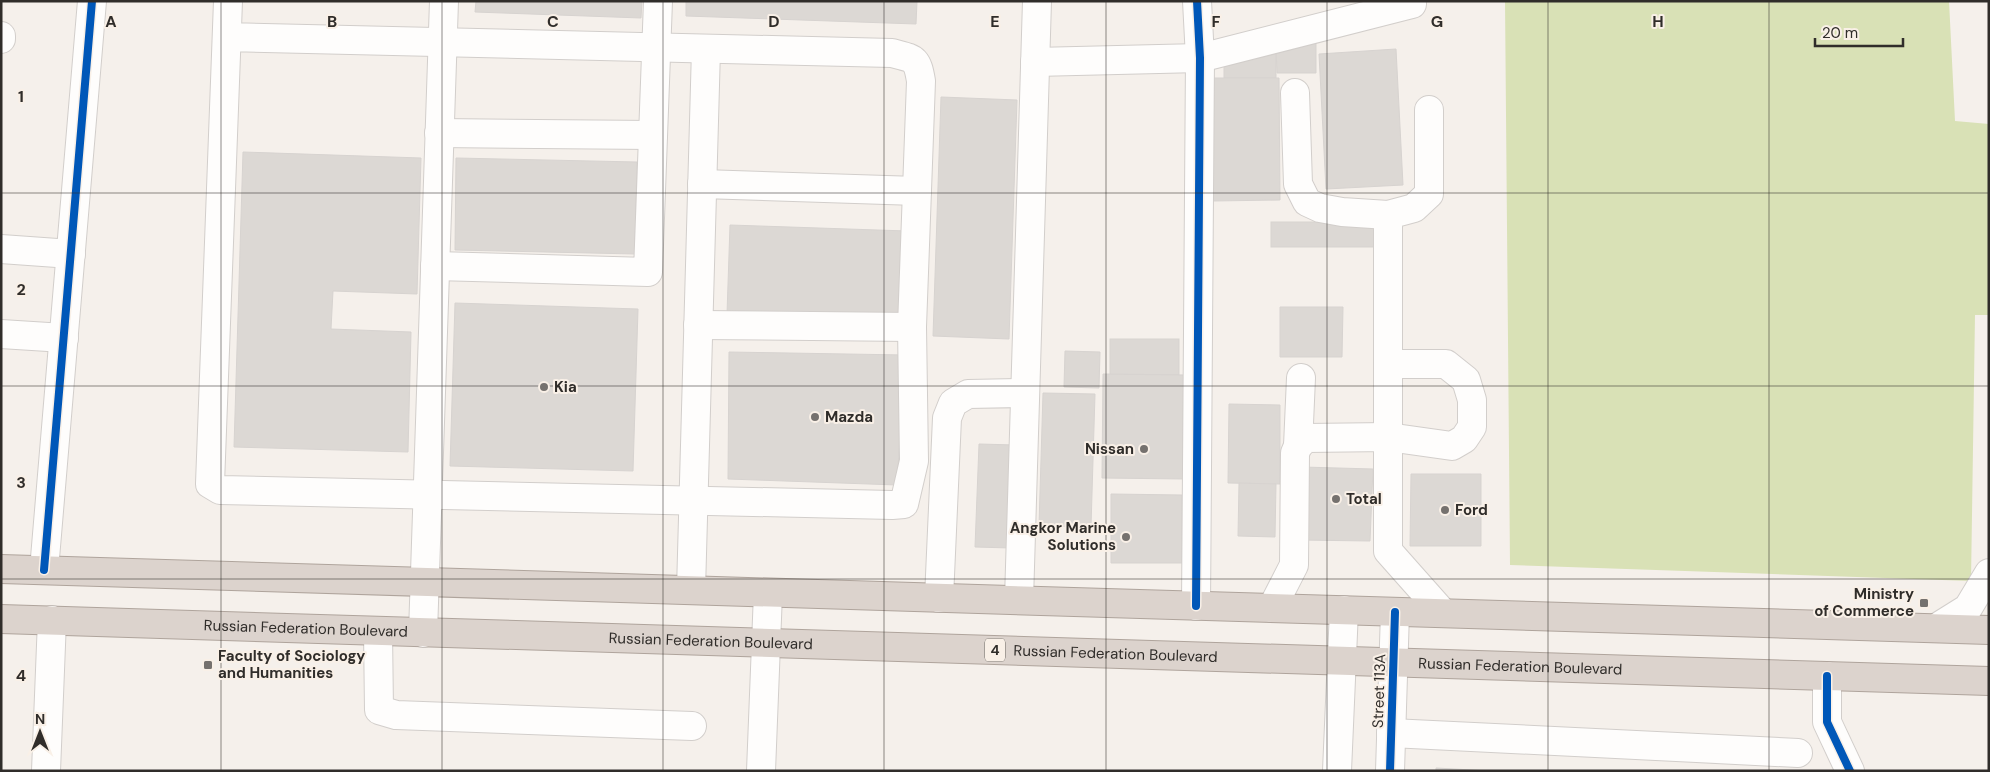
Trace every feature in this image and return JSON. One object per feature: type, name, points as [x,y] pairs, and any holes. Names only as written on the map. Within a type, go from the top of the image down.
[{"type":"highway","points":[[1,569],[1989,630]]},
{"type":"highway","name":"Russian Federation Boulevard","points":[[1,619],[1989,681]]},
{"type":"street","points":[[44,570],[92,1]]},
{"type":"street","points":[[227,37],[892,53],[911,58],[918,65],[921,81],[912,327],[914,461],[904,504],[220,490],[210,484],[228,1]]},
{"type":"street","points":[[423,633],[444,1]]},
{"type":"street","points":[[435,266],[648,272],[658,1]]},
{"type":"street","points":[[1019,600],[1037,1]]},
{"type":"street","points":[[1196,606],[1200,58],[1197,1]]},
{"type":"street","points":[[1035,62],[1200,58],[1412,4]]},
{"type":"street","points":[[691,590],[706,49]]},
{"type":"street","points":[[1295,93],[1298,184],[1307,202],[1320,208],[1342,212],[1388,215],[1414,208],[1429,194],[1429,110]]},
{"type":"street","points":[[440,133],[653,135]]},
{"type":"street","points":[[702,184],[917,191]]},
{"type":"street","points":[[1388,215],[1388,551],[1443,613]]},
{"type":"street","points":[[1,249],[71,254]]},
{"type":"street","points":[[698,325],[912,327]]},
{"type":"street","points":[[1,334],[64,338]]},
{"type":"street","points":[[1298,446],[1306,438],[1388,437],[1452,446],[1464,439],[1472,427],[1472,400],[1466,380],[1446,364],[1388,364]]},
{"type":"street","points":[[1272,608],[1294,565],[1295,453],[1298,446],[1301,378]]},
{"type":"street","points":[[939,598],[947,418],[953,403],[968,394],[1025,392]]},
{"type":"street","points":[[1936,628],[1968,608],[1989,574]]},
{"type":"street","points":[[761,771],[768,592]]},
{"type":"street","points":[[1337,771],[1344,610]]},
{"type":"street","name":"Street 113A","points":[[1390,771],[1395,612]]},
{"type":"street","points":[[46,771],[52,620]]},
{"type":"street","points":[[378,632],[379,710],[396,715],[692,726]]},
{"type":"street","points":[[1827,676],[1827,722],[1850,771]]},
{"type":"street","points":[[1391,733],[1796,762],[1827,722]]},
{"type":"green space","points":[[1505,1],[1949,1],[1955,121],[1989,124],[1989,315],[1975,315],[1971,581],[1510,565]]},
{"type":"building","points":[[476,1],[642,1],[641,18],[475,12]]},
{"type":"building","points":[[686,1],[917,1],[916,24],[686,16]]},
{"type":"building","points":[[1316,39],[1316,73],[1277,73],[1276,49]]},
{"type":"building","points":[[1276,49],[1276,78],[1224,78],[1224,62]]},
{"type":"building","points":[[1396,49],[1403,185],[1326,189],[1319,54]]},
{"type":"building","points":[[1213,78],[1279,78],[1280,200],[1213,201]]},
{"type":"building","points":[[941,97],[1017,100],[1009,339],[933,336]]},
{"type":"building","points":[[243,152],[421,158],[417,294],[333,291],[331,329],[411,332],[408,452],[234,447]]},
{"type":"building","points":[[456,158],[637,162],[635,254],[455,250]]},
{"type":"building","points":[[1271,222],[1374,222],[1374,247],[1271,247]]},
{"type":"building","points":[[730,225],[907,231],[904,320],[727,314]]},
{"type":"building","name":"Kia","points":[[455,303],[638,309],[633,471],[450,466]]},
{"type":"building","points":[[1280,307],[1343,307],[1342,357],[1280,357]]},
{"type":"building","points":[[1110,339],[1179,339],[1179,375],[1110,375]]},
{"type":"building","points":[[1065,351],[1100,352],[1099,388],[1064,387]]},
{"type":"building","name":"Mazda","points":[[729,352],[905,355],[897,485],[728,479]]},
{"type":"building","points":[[1103,374],[1186,375],[1185,479],[1102,478]]},
{"type":"building","points":[[1043,393],[1095,394],[1091,527],[1039,526]]},
{"type":"building","points":[[1229,404],[1280,405],[1280,484],[1228,483]]},
{"type":"building","points":[[979,444],[1015,445],[1011,548],[975,547]]},
{"type":"building","points":[[1302,467],[1373,469],[1370,541],[1300,540]]},
{"type":"building","name":"Ford","points":[[1411,474],[1481,474],[1481,546],[1410,546]]},
{"type":"building","points":[[1239,483],[1276,484],[1275,537],[1238,536]]},
{"type":"building","points":[[1111,494],[1182,495],[1182,563],[1111,563]]},
{"type":"building","points":[[1436,768],[1490,771],[1436,771]]},
{"type":"cycle path","points":[[44,570],[92,1]]},
{"type":"cycle path","points":[[1196,606],[1200,58],[1197,1]]},
{"type":"cycle path","points":[[1390,771],[1395,612]]},
{"type":"cycle path","points":[[1827,676],[1827,722],[1850,771]]},
{"type":"place","name":"Kia","points":[[544,387]]},
{"type":"place","name":"Mazda","points":[[815,417]]},
{"type":"place","name":"Nissan","points":[[1144,449]]},
{"type":"place","name":"Total","points":[[1336,499]]},
{"type":"place","name":"Ford","points":[[1445,510]]},
{"type":"place","name":"Angkor Marine Solutions","points":[[1126,537]]},
{"type":"place","name":"Ministry of Commerce","points":[[1924,603]]},
{"type":"place","name":"Faculty of Sociology and Humanities","points":[[208,665]]}]
